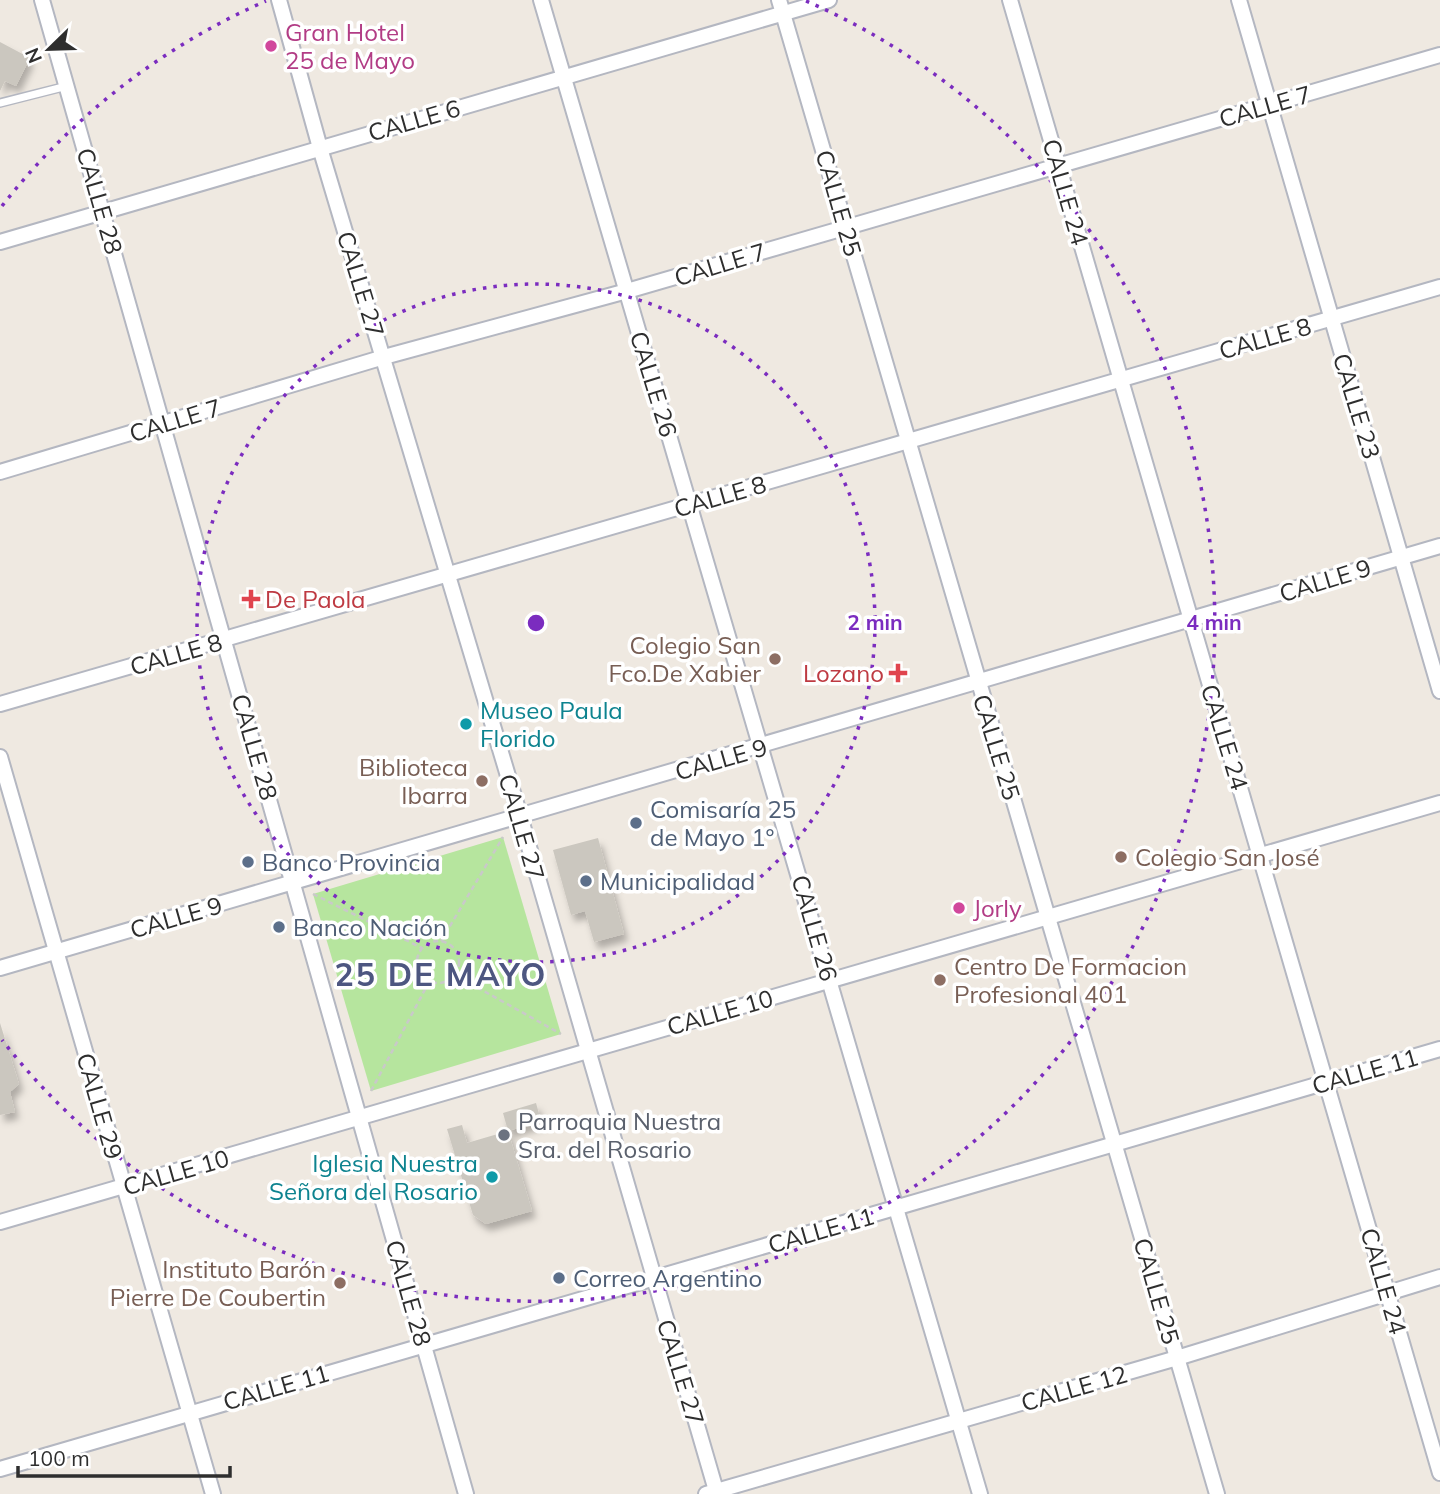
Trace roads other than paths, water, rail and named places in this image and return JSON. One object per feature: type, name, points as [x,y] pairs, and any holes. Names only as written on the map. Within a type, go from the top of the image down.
[{"type":"street","name":"CALLE 28","points":[[42,0],[466,1494]]},
{"type":"street","name":"CALLE 27","points":[[279,0],[446,577],[520,816],[713,1493]]},
{"type":"street","name":"CALLE 26","points":[[541,0],[763,747],[980,1494]]},
{"type":"street","name":"CALLE 6","points":[[0,242],[562,77],[781,6],[829,0]]},
{"type":"street","name":"CALLE 24","points":[[1010,0],[1440,1474]]},
{"type":"street","name":"CALLE 23","points":[[1239,0],[1440,691]]},
{"type":"street","name":"CALLE 25","points":[[781,6],[1217,1494]]},
{"type":"street","name":"CALLE 7","points":[[0,472],[384,357],[627,291],[1440,55]]},
{"type":"street","name":"CALLE 8","points":[[0,704],[1440,287]]},
{"type":"street","name":"CALLE 9","points":[[0,968],[978,684],[1440,546]]},
{"type":"street","name":"CALLE 29","points":[[0,757],[213,1494]]},
{"type":"street","name":"CALLE 10","points":[[0,1222],[1440,803]]},
{"type":"street","name":"CALLE 11","points":[[0,1469],[1440,1049]]},
{"type":"street","name":"CALLE 12","points":[[713,1493],[1177,1358],[1440,1277]]},
{"type":"lane","points":[[0,103],[67,86]]},
{"type":"place","name":"Gran Hotel 25 de Mayo","points":[[271,46]]},
{"type":"place","name":"De Paola","points":[[251,599]]},
{"type":"place","name":"Colegio San Fco.De Xabier","points":[[775,659]]},
{"type":"place","name":"Lozano","points":[[898,673]]},
{"type":"place","name":"Museo Paula Florido","points":[[466,724]]},
{"type":"place","name":"Biblioteca Ibarra","points":[[482,781]]},
{"type":"place","name":"Comisaría 25 de Mayo 1°","points":[[636,823]]},
{"type":"place","name":"Colegio San José","points":[[1121,857]]},
{"type":"place","name":"Banco Provincia","points":[[248,862]]},
{"type":"place","name":"Municipalidad","points":[[586,881]]},
{"type":"place","name":"Jorly","points":[[959,908]]},
{"type":"place","name":"Banco Nación","points":[[279,927]]},
{"type":"place","name":"Centro De Formacion Profesional 401","points":[[940,980]]},
{"type":"place","name":"Parroquia Nuestra Sra. del Rosario","points":[[504,1135]]},
{"type":"place","name":"Iglesia Nuestra Señora del Rosario","points":[[492,1177]]},
{"type":"place","name":"Correo Argentino","points":[[559,1278]]},
{"type":"place","name":"Instituto Barón Pierre De Coubertin","points":[[340,1283]]},
{"type":"district","name":"25 DE MAYO","points":[[441,974]]}]
